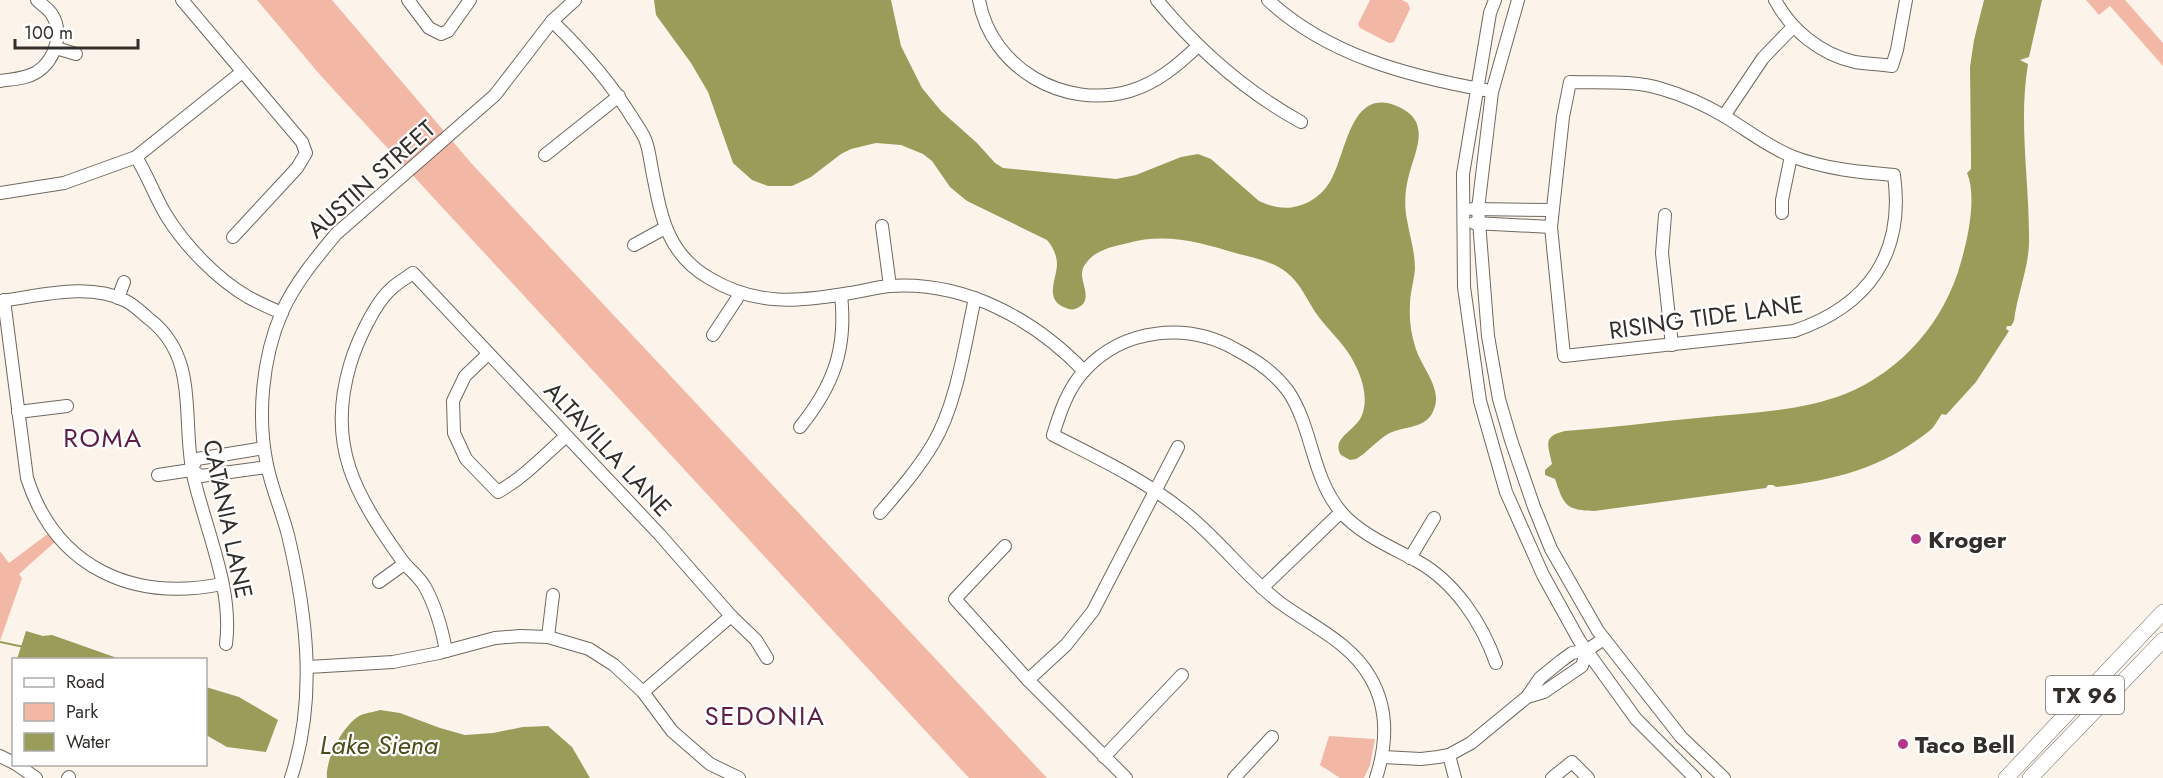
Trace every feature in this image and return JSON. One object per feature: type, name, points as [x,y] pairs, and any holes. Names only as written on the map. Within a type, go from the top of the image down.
[{"type":"main road","name":"TX 96","points":[[2006,778],[2163,612]]},
{"type":"main road","points":[[2084,723],[2103,691],[2163,628]]},
{"type":"main road","name":"TX 96","points":[[2031,778],[2163,640]]},
{"type":"street","points":[[0,81],[23,78],[36,73],[46,65],[56,48],[54,18],[49,10],[36,0]]},
{"type":"street","points":[[182,0],[302,142],[306,153],[297,168],[233,237]]},
{"type":"street","points":[[408,0],[429,28],[441,34],[448,31],[470,0]]},
{"type":"street","name":"AUSTIN STREET","points":[[291,778],[298,756],[306,712],[308,667],[297,580],[264,448],[264,388],[270,354],[282,313],[309,268],[336,234],[495,95],[552,21],[575,0]]},
{"type":"street","points":[[979,0],[983,18],[989,30],[1013,64],[1044,85],[1063,92],[1096,96],[1129,91],[1168,72],[1198,46]]},
{"type":"street","points":[[1157,0],[1198,46],[1246,87],[1301,122]]},
{"type":"street","points":[[1268,0],[1278,10],[1321,39],[1371,63],[1492,92]]},
{"type":"street","points":[[1495,0],[1490,13],[1463,174],[1464,287],[1480,401],[1506,492],[1544,575],[1579,640],[1636,718],[1695,778]]},
{"type":"street","points":[[1518,0],[1492,92],[1478,209],[1488,336],[1499,399],[1511,440],[1551,549],[1604,639],[1681,737],[1724,778]]},
{"type":"street","points":[[1775,0],[1793,27],[1827,51],[1854,62],[1892,66],[1898,50],[1906,0]]},
{"type":"street","points":[[552,21],[619,96],[645,139],[665,228],[687,263],[709,278],[740,294],[783,301],[841,295],[890,286],[926,288],[975,298],[1003,309],[1042,333],[1084,371]]},
{"type":"street","points":[[1724,116],[1763,58],[1793,27]]},
{"type":"street","points":[[56,48],[76,54]]},
{"type":"street","points":[[0,193],[64,183],[136,157],[242,72]]},
{"type":"street","points":[[1463,223],[1551,226],[1563,117],[1570,82],[1623,83],[1660,88],[1724,116],[1755,137],[1791,156],[1782,200],[1782,213]]},
{"type":"street","points":[[545,155],[619,96]]},
{"type":"street","name":"RISING TIDE LANE","points":[[1551,226],[1564,356],[1794,331],[1817,323],[1856,299],[1872,280],[1884,259],[1892,237],[1897,212],[1894,175],[1842,171],[1791,156]]},
{"type":"street","points":[[136,157],[149,178],[166,215],[192,248],[215,271],[247,296],[282,313]]},
{"type":"street","points":[[1463,208],[1551,210]]},
{"type":"street","points":[[1665,215],[1663,265],[1672,345]]},
{"type":"street","points":[[882,226],[890,286]]},
{"type":"street","points":[[634,245],[665,228]]},
{"type":"street","name":"ALTAVILLA LANE","points":[[404,564],[369,513],[355,486],[346,458],[341,423],[346,379],[353,352],[363,330],[389,290],[413,273],[660,535],[731,616],[756,640],[767,658]]},
{"type":"street","points":[[118,298],[124,282]]},
{"type":"street","name":"CATANIA LANE","points":[[2,301],[79,291],[99,293],[128,302],[163,331],[177,355],[186,392],[191,470],[222,584],[227,610],[226,644]]},
{"type":"street","points":[[713,335],[740,294]]},
{"type":"street","points":[[801,427],[828,388],[837,364],[844,320],[841,295]]},
{"type":"street","points":[[880,513],[904,485],[934,443],[959,373],[975,298]]},
{"type":"street","points":[[2,301],[27,478],[49,524],[78,556],[97,570],[132,585],[155,589],[200,588],[222,584]]},
{"type":"street","points":[[1376,778],[1383,757],[1385,728],[1383,710],[1378,693],[1355,656],[1262,588],[1203,528],[1154,490],[1053,435],[1060,410],[1084,371],[1111,349],[1130,340],[1169,332],[1187,332],[1223,342],[1268,369],[1289,393],[1303,423],[1322,483],[1341,512],[1365,532],[1433,573],[1459,597],[1490,646],[1496,663]]},
{"type":"street","points":[[488,354],[465,375],[453,401],[454,433],[466,459],[498,492],[530,470],[566,436]]},
{"type":"street","points":[[18,412],[67,406]]},
{"type":"street","points":[[1028,680],[1066,645],[1093,611],[1178,447]]},
{"type":"street","points":[[191,470],[197,459],[264,448]]},
{"type":"street","points":[[158,475],[191,470],[201,476],[267,466]]},
{"type":"street","points":[[1262,588],[1341,512]]},
{"type":"street","points":[[1410,558],[1434,518]]},
{"type":"street","points":[[1005,546],[955,599],[1028,680],[1126,778]]},
{"type":"street","points":[[379,582],[404,564],[424,584],[442,630],[446,651]]},
{"type":"street","points":[[548,637],[553,595]]},
{"type":"street","points":[[643,692],[731,616]]},
{"type":"street","points":[[308,667],[393,662],[495,638],[548,637],[589,649],[614,665],[643,692],[672,731],[710,764],[739,778]]},
{"type":"street","points":[[1383,757],[1421,759],[1449,755],[1472,743],[1527,697],[1540,678],[1561,661],[1572,653],[1587,650],[1604,639]]},
{"type":"street","points":[[1104,757],[1182,675]]},
{"type":"street","points":[[1234,778],[1272,737]]},
{"type":"street","points":[[1449,755],[1455,778]]},
{"type":"street","points":[[1552,778],[1572,762],[1588,778]]},
{"type":"street","points":[[18,766],[36,778]]},
{"type":"green space","points":[[257,0],[332,0],[472,164],[1047,778],[969,778],[321,76]]},
{"type":"green space","points":[[1370,0],[1402,0],[1408,3],[1410,9],[1394,42],[1389,43],[1360,28],[1358,24]]},
{"type":"green space","points":[[2086,0],[2125,0],[2163,43],[2163,66],[2110,6],[2099,15]]},
{"type":"green space","points":[[49,533],[56,541],[19,574],[22,578],[0,641],[0,551],[9,563]]},
{"type":"green space","points":[[1329,736],[1375,739],[1370,765],[1364,778],[1340,778],[1320,765]]},
{"type":"water","points":[[654,0],[891,0],[901,46],[922,88],[941,111],[1003,168],[1116,179],[1136,175],[1181,157],[1198,154],[1211,159],[1259,201],[1288,208],[1314,199],[1326,188],[1353,124],[1361,113],[1370,105],[1383,103],[1399,107],[1409,113],[1415,121],[1419,138],[1405,197],[1415,263],[1410,315],[1415,346],[1436,393],[1431,416],[1421,424],[1388,434],[1356,459],[1350,460],[1341,455],[1339,444],[1341,439],[1359,420],[1364,407],[1364,390],[1356,365],[1318,316],[1296,281],[1281,269],[1264,261],[1184,240],[1142,240],[1117,246],[1095,254],[1085,264],[1082,274],[1085,300],[1077,308],[1069,309],[1059,305],[1053,295],[1057,261],[1047,240],[967,201],[950,187],[932,161],[923,154],[901,145],[876,143],[851,149],[811,177],[792,186],[768,186],[752,180],[733,163],[708,92],[691,63],[656,15]]},
{"type":"water","points":[[1984,0],[2042,0],[2029,57],[2020,60],[2028,64],[2024,109],[2029,222],[2027,263],[2014,321],[2011,326],[2007,326],[2006,329],[2009,331],[1976,382],[1946,415],[1942,414],[1928,432],[1893,455],[1856,471],[1818,481],[1776,487],[1768,485],[1766,488],[1594,511],[1577,509],[1567,504],[1555,479],[1545,475],[1545,470],[1552,464],[1548,442],[1558,433],[1772,411],[1809,405],[1845,394],[1866,384],[1903,358],[1918,342],[1932,324],[1954,284],[1969,229],[1971,193],[1967,173],[1971,169],[1970,67]]},
{"type":"water","points":[[26,631],[43,636],[52,635],[117,658],[17,658]]},
{"type":"water","points":[[207,687],[239,697],[278,720],[266,752],[227,747],[207,736]]},
{"type":"water","name":"Lake Siena","points":[[380,710],[400,713],[465,735],[548,726],[572,747],[590,778],[327,778],[329,762],[336,743],[348,726],[361,715]]},
{"type":"waterway","points":[[0,642],[24,647]]},
{"type":"place","name":"Kroger","points":[[1916,539]]},
{"type":"place","name":"Taco Bell","points":[[1903,744]]},
{"type":"district","name":"ROMA","points":[[103,438]]},
{"type":"district","name":"SEDONIA","points":[[765,716]]}]
